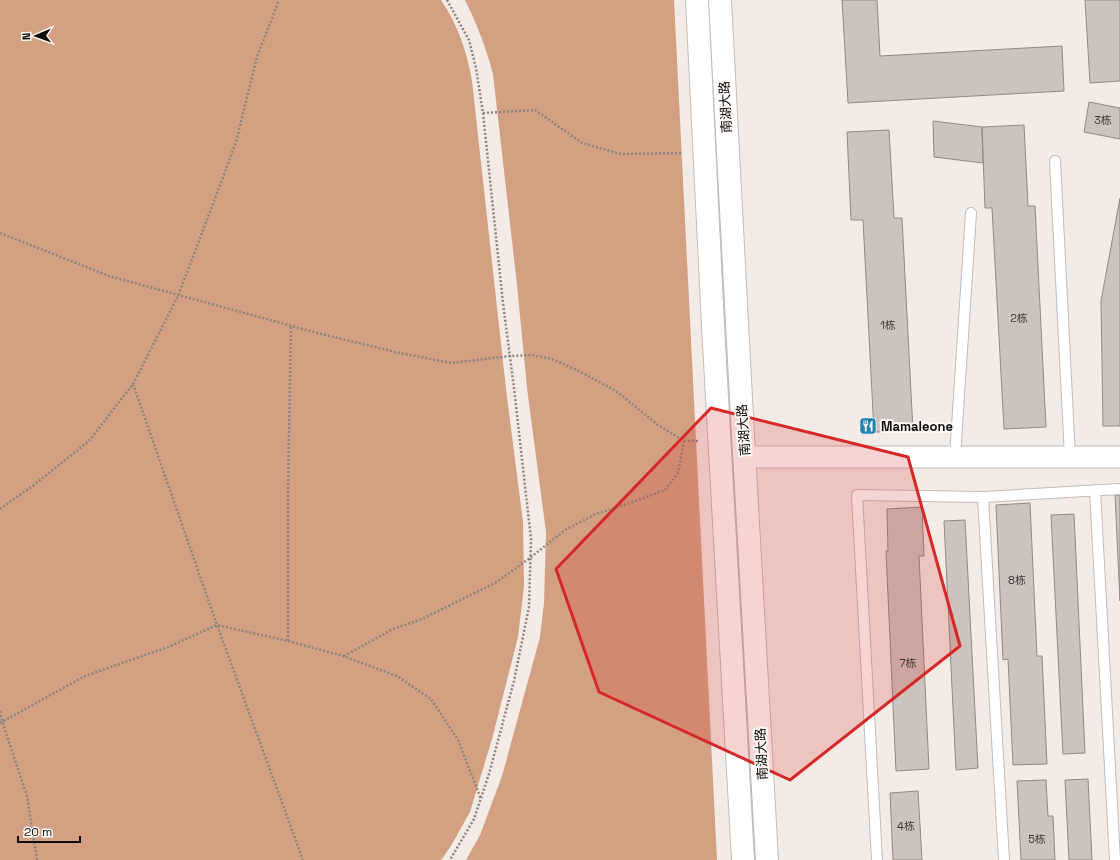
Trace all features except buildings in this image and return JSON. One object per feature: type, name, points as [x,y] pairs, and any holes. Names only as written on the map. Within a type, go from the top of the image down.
[{"type":"main road","name":"南湖大路","points":[[697,0],[743,860]]},
{"type":"main road","name":"南湖大路","points":[[720,0],[736,328],[745,457],[766,860]]},
{"type":"street","points":[[745,457],[1120,457]]},
{"type":"lane","points":[[1055,161],[1070,457]]},
{"type":"lane","points":[[955,457],[971,213]]},
{"type":"lane","points":[[877,860],[857,495],[983,498],[1120,488]]},
{"type":"lane","points":[[1095,490],[1115,860]]},
{"type":"lane","points":[[983,498],[1004,860]]},
{"type":"path","points":[[0,509],[34,485],[89,441],[133,384],[178,296],[236,142],[258,57],[279,0]]},
{"type":"path","points":[[447,0],[469,40],[476,68],[483,112],[503,304],[531,539],[529,607],[514,681],[489,774],[474,819],[450,860]]},
{"type":"path","points":[[483,112],[535,110],[582,143],[621,154],[689,153]]},
{"type":"path","points":[[0,233],[109,276],[178,296],[395,352],[451,363],[510,356],[532,356],[552,359],[580,371],[616,392],[658,425],[684,441],[703,441]]},
{"type":"path","points":[[288,641],[288,488],[291,326]]},
{"type":"path","points":[[133,384],[217,626],[303,860]]},
{"type":"path","points":[[343,656],[393,629],[422,619],[494,583],[530,558],[565,530],[596,514],[665,490],[678,473],[684,441]]},
{"type":"path","points":[[1,722],[85,676],[168,647],[217,626],[288,641],[343,656],[397,676],[430,699],[458,740],[481,799]]},
{"type":"path","points":[[0,711],[1,722],[27,796],[37,860]]},
{"type":"highlighted area","points":[[711,408],[908,457],[960,646],[790,780],[599,692],[556,569]]},
{"type":"shaded area","points":[[0,0],[441,0],[447,9],[457,29],[464,49],[472,81],[506,389],[523,522],[524,586],[518,637],[492,739],[470,812],[451,846],[441,860],[0,860]]},
{"type":"shaded area","points":[[465,0],[674,0],[717,860],[466,860],[480,835],[502,776],[540,637],[544,603],[546,532],[527,388],[493,74],[481,36]]},
{"type":"place","name":"Mamaleone","points":[[868,426]]}]
